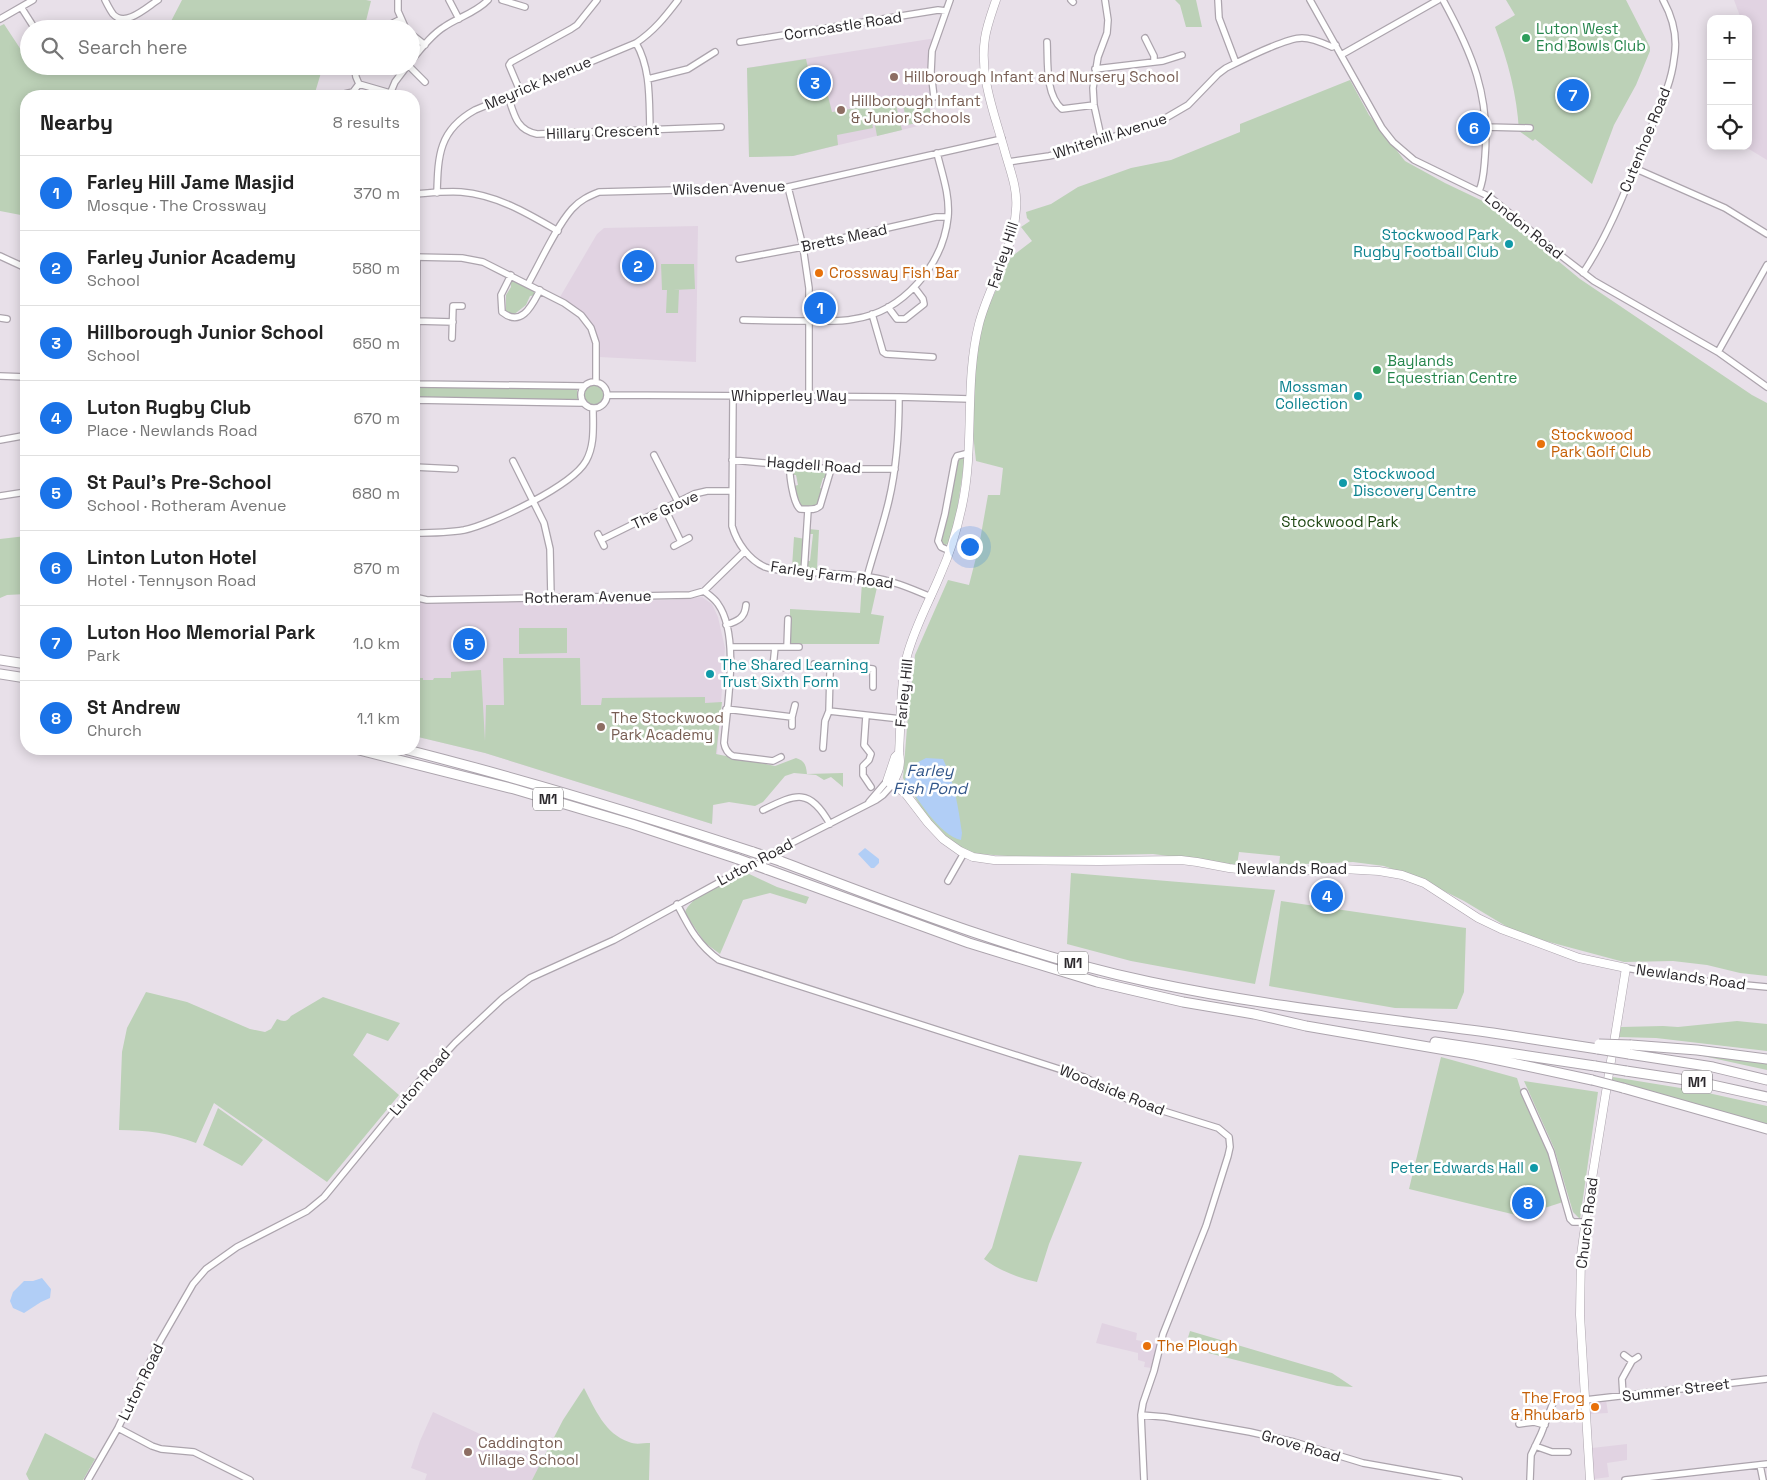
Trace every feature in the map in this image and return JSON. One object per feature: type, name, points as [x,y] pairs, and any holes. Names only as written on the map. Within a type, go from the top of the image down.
[{"type":"highway","points":[[0,660],[20,663]]},
{"type":"highway","points":[[0,674],[20,677]]},
{"type":"highway","name":"M1","points":[[420,753],[487,770],[636,813],[780,861],[976,934],[1062,960],[1148,982],[1303,1009],[1495,1033],[1536,1036],[1599,1047],[1630,1050],[1767,1080]]},
{"type":"highway","name":"M1","points":[[379,755],[514,789],[632,824],[738,859],[968,943],[1097,982],[1183,1002],[1272,1018],[1699,1082],[1767,1097]]},
{"type":"highway","points":[[1272,1018],[1306,1026],[1475,1055],[1592,1080],[1767,1129]]},
{"type":"highway","points":[[1630,1050],[1697,1050],[1767,1059]]},
{"type":"main road","name":"Farley Hill","points":[[890,783],[899,771],[901,761],[899,753],[901,719],[904,676],[908,655],[918,624],[950,551],[962,504],[969,453],[973,359],[979,323],[1010,239],[1015,218],[1016,196],[1002,139],[991,105],[984,60],[985,39],[996,0]]},
{"type":"main road","name":"Farley Hill","points":[[890,783],[895,757],[899,753]]},
{"type":"main road","points":[[899,771],[905,793]]},
{"type":"main road","name":"Newlands Road","points":[[890,783],[905,793],[934,830],[948,843],[964,853],[979,858],[994,860],[1181,860],[1263,872],[1343,869],[1379,871],[1402,875],[1424,884],[1478,918],[1501,929],[1579,958],[1626,968]]},
{"type":"main road","name":"Church Road","points":[[1590,1480],[1580,1293],[1585,1222],[1626,968]]},
{"type":"street","points":[[0,19],[33,0]]},
{"type":"street","points":[[105,0],[114,15],[122,19],[128,19],[158,0]]},
{"type":"street","points":[[398,0],[397,7],[400,19]]},
{"type":"street","points":[[449,0],[459,19]]},
{"type":"street","points":[[420,51],[445,26],[473,12],[488,0]]},
{"type":"street","points":[[502,0],[524,7]]},
{"type":"street","points":[[520,91],[509,65],[511,62],[577,25],[597,0]]},
{"type":"street","name":"Meyrick Avenue","points":[[437,193],[438,164],[444,140],[448,132],[463,116],[636,43],[658,26],[678,0]]},
{"type":"street","points":[[934,96],[931,82],[931,61],[934,43],[950,0]]},
{"type":"street","points":[[1102,141],[1094,105],[1093,88],[1095,69],[1107,33],[1108,20],[1105,0]]},
{"type":"street","points":[[1218,0],[1219,18],[1236,63]]},
{"type":"street","name":"London Road","points":[[1310,0],[1382,128],[1414,160],[1437,173],[1480,190],[1498,202],[1583,273],[1718,352],[1767,387]]},
{"type":"street","points":[[1341,55],[1438,0]]},
{"type":"street","points":[[1443,0],[1474,61],[1485,104],[1484,177],[1480,190]]},
{"type":"street","name":"Cutenhoe Road","points":[[1583,273],[1607,230],[1664,96],[1675,58],[1674,27],[1670,12],[1663,0]]},
{"type":"street","points":[[21,7],[29,20]]},
{"type":"street","name":"Corncastle Road","points":[[740,42],[938,10],[946,11]]},
{"type":"street","points":[[1145,38],[1154,56],[1154,62]]},
{"type":"street","name":"Whitehill Avenue","points":[[1008,162],[1049,156],[1102,141],[1174,114],[1188,105],[1218,74],[1236,63],[1286,41],[1301,38],[1315,40],[1332,47],[1336,46]]},
{"type":"street","points":[[420,41],[425,45]]},
{"type":"street","points":[[1047,42],[1050,86],[1057,105],[1062,109],[1094,105]]},
{"type":"street","points":[[636,43],[640,50],[648,79],[650,130]]},
{"type":"street","points":[[648,79],[688,69],[715,52]]},
{"type":"street","points":[[1095,69],[1163,61],[1182,54]]},
{"type":"street","points":[[356,75],[359,84],[378,90]]},
{"type":"street","points":[[392,90],[401,75]]},
{"type":"street","points":[[418,75],[425,82]]},
{"type":"street","points":[[354,90],[359,84]]},
{"type":"street","name":"Hillary Crescent","points":[[508,96],[517,121],[529,133],[721,127]]},
{"type":"street","points":[[1486,127],[1530,128]]},
{"type":"street","name":"Wilsden Avenue","points":[[528,284],[573,208],[589,196],[599,192],[788,187],[1002,139]]},
{"type":"street","points":[[743,320],[809,321],[855,319],[888,307],[914,287],[934,260],[944,237],[948,217],[946,188],[937,153]]},
{"type":"street","points":[[1634,168],[1725,208],[1767,234]]},
{"type":"street","points":[[788,187],[803,247],[809,288],[809,396]]},
{"type":"street","points":[[420,194],[471,194],[506,203],[558,231]]},
{"type":"street","name":"Bretts Mead","points":[[739,259],[803,247],[936,217],[948,217]]},
{"type":"street","points":[[0,256],[20,264]]},
{"type":"street","points":[[420,257],[462,258],[483,262],[540,290],[581,315],[591,328],[596,343],[596,382]]},
{"type":"street","points":[[1718,352],[1767,265]]},
{"type":"street","points":[[511,275],[501,295],[502,312],[513,318],[517,318],[529,310],[540,290]]},
{"type":"street","points":[[888,307],[900,320],[905,319],[916,311],[924,302],[914,287]]},
{"type":"street","points":[[452,338],[454,306],[462,306]]},
{"type":"street","points":[[872,314],[883,352],[886,354],[933,357]]},
{"type":"street","points":[[0,318],[7,319]]},
{"type":"street","points":[[420,321],[453,322]]},
{"type":"street","points":[[0,376],[20,377]]},
{"type":"street","points":[[420,400],[583,403],[593,408],[602,406],[607,400],[606,388],[596,382],[589,382],[584,386],[580,394],[583,403]]},
{"type":"street","points":[[420,384],[584,386]]},
{"type":"street","name":"Whipperley Way","points":[[608,395],[970,399]]},
{"type":"street","name":"Farley Farm Road","points":[[733,396],[732,526],[736,538],[745,551],[757,562],[777,570],[866,577],[897,583],[931,597]]},
{"type":"street","points":[[866,577],[885,515],[895,469],[899,426],[899,397]]},
{"type":"street","points":[[420,533],[448,532],[478,526],[499,518],[565,483],[585,463],[592,444],[593,408]]},
{"type":"street","points":[[0,440],[20,436]]},
{"type":"street","points":[[950,551],[941,547],[938,541],[955,460],[957,456],[969,453]]},
{"type":"street","points":[[654,455],[678,502]]},
{"type":"street","name":"Hagdell Road","points":[[732,460],[831,469],[895,469]]},
{"type":"street","points":[[514,461],[544,523],[548,540],[551,571],[551,598]]},
{"type":"street","points":[[790,465],[796,503],[800,508],[808,510],[816,509],[820,506],[831,469]]},
{"type":"street","points":[[420,467],[455,469]]},
{"type":"street","name":"The Grove","points":[[601,540],[700,493],[732,491]]},
{"type":"street","points":[[0,496],[20,493]]},
{"type":"street","points":[[665,508],[681,542]]},
{"type":"street","points":[[804,572],[808,510]]},
{"type":"street","points":[[674,546],[689,538]]},
{"type":"street","points":[[745,551],[704,591],[717,603],[726,625],[731,647],[724,743],[729,754],[733,756],[773,761],[781,757]]},
{"type":"street","name":"Rotheram Avenue","points":[[420,598],[427,600],[690,595],[704,591]]},
{"type":"street","points":[[726,625],[737,622],[742,618],[746,605]]},
{"type":"street","points":[[787,647],[788,619]]},
{"type":"street","points":[[731,647],[799,648]]},
{"type":"street","points":[[773,667],[775,647]]},
{"type":"street","points":[[814,664],[825,665],[831,668],[838,665],[874,666],[873,686]]},
{"type":"street","points":[[762,666],[789,668]]},
{"type":"street","points":[[823,748],[825,721],[829,711],[831,668]]},
{"type":"street","points":[[792,726],[795,705]]},
{"type":"street","points":[[726,709],[792,717]]},
{"type":"street","points":[[829,711],[901,719]]},
{"type":"street","points":[[866,716],[864,745],[871,754],[862,769],[870,787]]},
{"type":"street","name":"Luton Road","points":[[88,1480],[118,1428],[159,1343],[193,1284],[206,1269],[237,1247],[307,1211],[324,1197],[415,1086],[455,1043],[502,998],[530,978],[614,940],[677,904],[867,804],[890,783]]},
{"type":"street","points":[[763,810],[784,800],[803,798],[811,800],[818,805],[830,824]]},
{"type":"street","points":[[948,881],[964,853]]},
{"type":"street","name":"Woodside Road","points":[[677,904],[695,938],[719,960],[1084,1076],[1131,1101],[1225,1132],[1229,1137],[1230,1147],[1228,1156],[1206,1226],[1163,1334],[1143,1403],[1141,1415],[1144,1480]]},
{"type":"street","name":"Newlands Road","points":[[1626,968],[1703,981],[1767,987]]},
{"type":"street","points":[[1524,1092],[1551,1152],[1570,1219],[1573,1222],[1585,1222]]},
{"type":"street","points":[[1624,1355],[1632,1360]]},
{"type":"street","points":[[1623,1396],[1622,1379],[1632,1360],[1638,1357]]},
{"type":"street","name":"Summer Street","points":[[1585,1400],[1767,1379]]},
{"type":"street","points":[[1530,1480],[1530,1460],[1553,1403]]},
{"type":"street","name":"Grove Road","points":[[1141,1415],[1165,1417],[1250,1432],[1294,1442],[1363,1463],[1459,1480]]},
{"type":"street","points":[[1519,1424],[1534,1422],[1545,1425]]},
{"type":"street","points":[[118,1428],[161,1450],[194,1452],[250,1480]]},
{"type":"street","points":[[1535,1446],[1552,1452],[1568,1452]]},
{"type":"street","points":[[1625,1480],[1767,1464]]},
{"type":"street","points":[[1760,1465],[1762,1480]]},
{"type":"shaded area","points":[[1734,0],[1767,0],[1767,160],[1751,150],[1752,15],[1740,15]]},
{"type":"shaded area","name":"Hillborough Infant & Junior Schools","points":[[936,38],[932,48],[934,97],[931,97],[935,122],[793,156],[749,157],[747,68]]},
{"type":"shaded area","points":[[698,226],[696,362],[599,357],[598,342],[580,311],[560,297],[597,234],[604,228]]},
{"type":"shaded area","name":"The Stockwood Park Academy","points":[[702,597],[712,604],[718,617],[725,648],[712,824],[485,753],[420,737],[420,601],[672,600]]},
{"type":"shaded area","points":[[1102,1323],[1137,1333],[1136,1340],[1157,1344],[1152,1368],[1144,1367],[1145,1362],[1138,1360],[1138,1353],[1096,1343]]},
{"type":"shaded area","points":[[1606,1400],[1608,1413],[1590,1414],[1589,1402]]},
{"type":"shaded area","name":"Caddington Village School","points":[[433,1412],[542,1463],[532,1480],[425,1480],[427,1474],[411,1468]]},
{"type":"shaded area","points":[[1627,1444],[1627,1460],[1607,1463],[1609,1477],[1594,1479],[1592,1448]]},
{"type":"green space","points":[[182,0],[371,1],[366,20],[172,20]]},
{"type":"green space","points":[[1175,0],[1196,0],[1202,27],[1186,27],[1180,5]]},
{"type":"green space","points":[[1506,0],[1626,0],[1650,47],[1636,85],[1614,125],[1592,184],[1535,139],[1533,141],[1519,131],[1511,78],[1495,27],[1515,15]]},
{"type":"green space","points":[[4,24],[20,48],[20,75],[320,75],[316,90],[20,90],[20,215],[0,211],[0,26]]},
{"type":"green space","points":[[806,59],[809,72],[805,72],[808,90],[826,88],[832,112],[869,106],[873,128],[837,135],[838,145],[793,156],[749,157],[747,68]]},
{"type":"green space","name":"Stockwood Park","points":[[1350,80],[1369,115],[1405,161],[1489,204],[1580,279],[1752,395],[1767,403],[1767,976],[1673,961],[1624,962],[1519,934],[1464,901],[1420,879],[1384,866],[1353,862],[1279,865],[1280,856],[1239,852],[1237,865],[1153,854],[1023,857],[966,853],[932,825],[903,778],[915,655],[948,580],[969,585],[979,546],[988,495],[1000,495],[1003,468],[976,461],[971,416],[972,398],[981,323],[1011,257],[1032,241],[1021,227],[1030,221],[1027,218],[1026,212],[1051,204],[1078,187],[1131,168],[1171,160],[1240,132],[1240,124]]},
{"type":"green space","points":[[928,99],[932,120],[907,125],[903,104]]},
{"type":"green space","points":[[885,100],[886,102],[895,101],[902,130],[877,136],[871,104]]},
{"type":"green space","points":[[661,264],[694,264],[695,289],[673,290],[679,290],[678,313],[666,313],[667,290],[662,290]]},
{"type":"green space","points":[[510,279],[536,293],[536,295],[530,296],[526,305],[512,316],[506,313],[506,295],[511,287]]},
{"type":"green space","points":[[591,383],[599,383],[606,390],[606,398],[599,405],[591,405],[584,398],[584,390]]},
{"type":"green space","points":[[420,385],[577,388],[578,398],[575,401],[420,399]]},
{"type":"green space","points":[[962,456],[965,458],[956,517],[948,544],[943,546],[941,540],[956,462],[958,457]]},
{"type":"green space","points":[[793,469],[827,473],[825,478],[823,478],[820,488],[824,489],[818,507],[801,507],[798,505],[794,486],[798,485],[796,475],[792,475]]},
{"type":"green space","points":[[808,529],[819,530],[817,569],[808,568],[806,561],[810,561],[813,534],[808,534]]},
{"type":"green space","points":[[20,537],[20,594],[7,595],[0,598],[0,539]]},
{"type":"green space","points":[[794,537],[805,539],[802,566],[800,568],[792,567]]},
{"type":"green space","points":[[862,582],[878,583],[871,614],[884,616],[879,644],[790,644],[790,609],[860,613]]},
{"type":"green space","points":[[519,628],[567,628],[567,653],[519,654]]},
{"type":"green space","points":[[503,658],[580,658],[581,705],[601,705],[602,698],[705,697],[705,703],[722,702],[716,754],[775,766],[796,758],[804,764],[807,774],[843,773],[843,787],[831,777],[824,780],[816,775],[794,773],[785,776],[763,802],[755,806],[729,802],[713,805],[712,824],[485,753],[420,737],[420,678],[423,678],[423,680],[433,680],[434,678],[451,678],[451,672],[481,670],[485,741],[486,705],[504,705]]},
{"type":"green space","points":[[745,872],[777,887],[809,897],[806,904],[770,893],[743,900],[720,954],[705,943],[685,913],[693,901],[701,895]]},
{"type":"green space","points":[[1071,873],[1275,890],[1255,984],[1131,961],[1067,944]]},
{"type":"green space","points":[[1281,901],[1466,928],[1464,992],[1457,1009],[1395,1008],[1269,986]]},
{"type":"green space","points":[[146,992],[187,1002],[250,1029],[265,1032],[271,1029],[277,1019],[287,1020],[323,997],[400,1023],[388,1041],[367,1033],[353,1055],[399,1095],[327,1182],[214,1103],[196,1143],[158,1133],[119,1130],[122,1052],[127,1028]]},
{"type":"green space","points":[[1737,1021],[1767,1024],[1767,1051],[1656,1038],[1619,1037],[1621,1027],[1678,1027]]},
{"type":"green space","points":[[1694,1054],[1767,1063],[1767,1070]]},
{"type":"green space","points":[[1441,1057],[1517,1078],[1525,1103],[1549,1154],[1563,1202],[1520,1216],[1409,1189]]},
{"type":"green space","points":[[1613,1077],[1699,1091],[1767,1106],[1767,1124],[1612,1080]]},
{"type":"green space","points":[[1524,1081],[1598,1092],[1580,1219],[1573,1212],[1554,1148]]},
{"type":"green space","points":[[218,1108],[263,1140],[242,1166],[203,1145]]},
{"type":"green space","points":[[1019,1155],[1082,1162],[1049,1244],[1037,1282],[996,1267],[984,1259],[992,1248]]},
{"type":"green space","points":[[1190,1331],[1332,1373],[1353,1387],[1337,1386],[1185,1347]]},
{"type":"green space","points":[[584,1388],[602,1420],[613,1433],[631,1443],[650,1443],[649,1480],[532,1480],[563,1420]]},
{"type":"green space","points":[[45,1433],[95,1459],[83,1480],[29,1480],[26,1474]]},
{"type":"water","name":"Farley Fish Pond","points":[[926,758],[943,759],[947,768],[957,804],[962,833],[961,840],[953,837],[937,824],[922,806],[905,780],[909,767]]},
{"type":"water","points":[[865,848],[879,859],[879,863],[874,868],[871,868],[858,854]]},
{"type":"water","points":[[42,1278],[51,1289],[50,1298],[24,1313],[13,1308],[10,1301],[13,1292],[24,1281]]},
{"type":"place","name":"Luton West End Bowls Club","points":[[1526,38]]},
{"type":"place","name":"Hillborough Infant and Nursery School","points":[[894,77]]},
{"type":"place","name":"Hillborough Junior School","points":[[815,83]]},
{"type":"place","name":"Luton Hoo Memorial Park","points":[[1573,95]]},
{"type":"place","name":"Hillborough Infant & Junior Schools","points":[[841,110]]},
{"type":"place","name":"Linton Luton Hotel","points":[[1474,128]]},
{"type":"place","name":"Stockwood Park Rugby Football Club","points":[[1509,244]]},
{"type":"place","name":"Farley Junior Academy","points":[[638,266]]},
{"type":"place","name":"Crossway Fish Bar","points":[[819,273]]},
{"type":"place","name":"Farley Hill Jame Masjid","points":[[820,308]]},
{"type":"place","name":"Baylands Equestrian Centre","points":[[1377,370]]},
{"type":"place","name":"Mossman Collection","points":[[1358,396]]},
{"type":"place","name":"Stockwood Park Golf Club","points":[[1541,444]]},
{"type":"place","name":"Stockwood Discovery Centre","points":[[1343,483]]},
{"type":"place","name":"St Paul's Pre-School","points":[[469,644]]},
{"type":"place","name":"The Shared Learning Trust Sixth Form","points":[[710,674]]},
{"type":"place","name":"The Stockwood Park Academy","points":[[601,727]]},
{"type":"place","name":"Luton Rugby Club","points":[[1327,896]]},
{"type":"place","name":"Peter Edwards Hall","points":[[1534,1168]]},
{"type":"place","name":"St Andrew","points":[[1528,1203]]},
{"type":"place","name":"The Plough","points":[[1147,1346]]},
{"type":"place","name":"The Frog & Rhubarb","points":[[1595,1407]]},
{"type":"place","name":"Caddington Village School","points":[[468,1452]]}]
